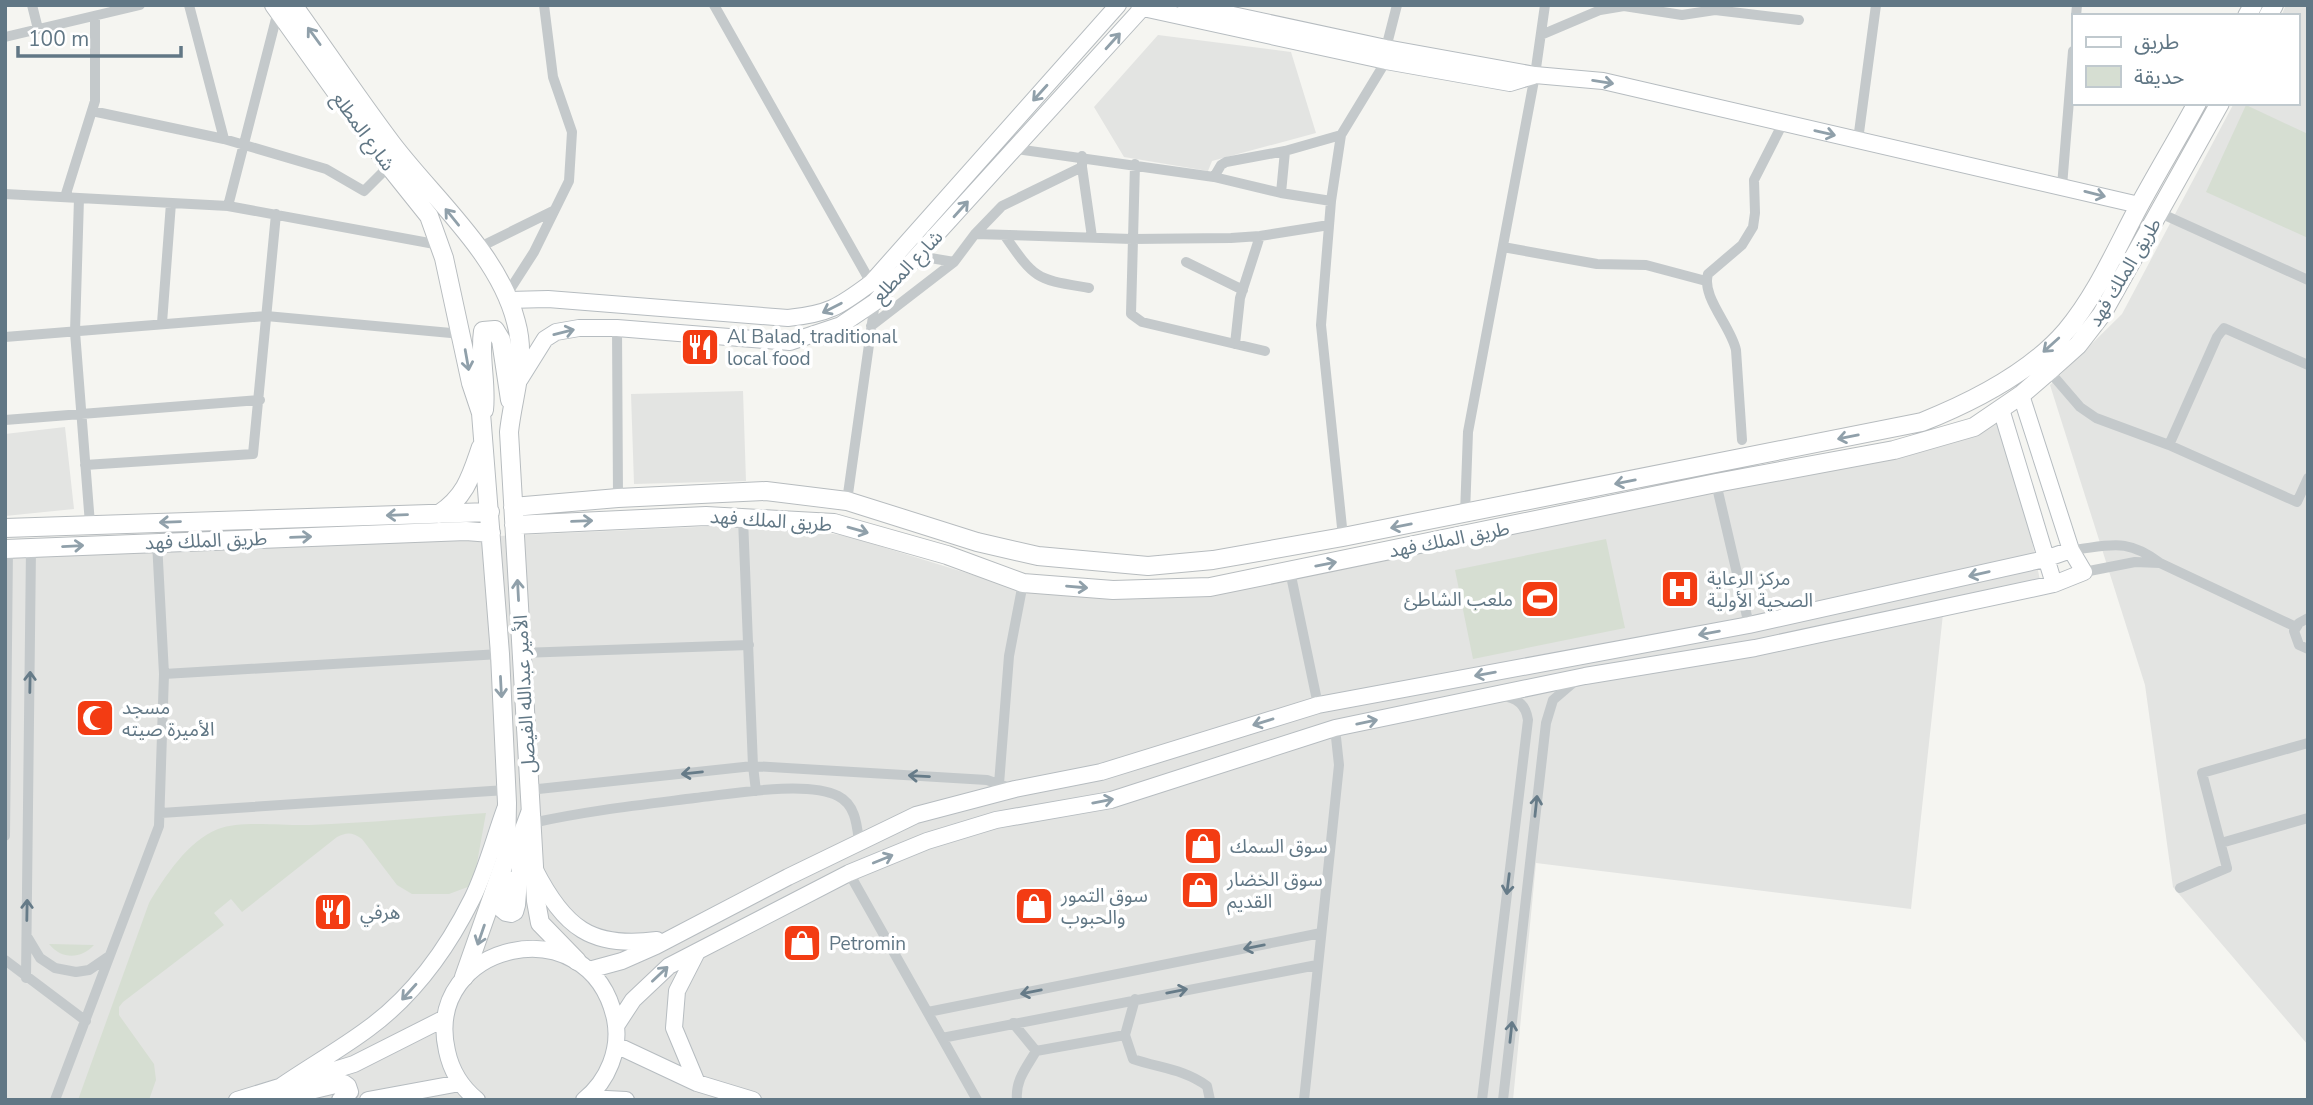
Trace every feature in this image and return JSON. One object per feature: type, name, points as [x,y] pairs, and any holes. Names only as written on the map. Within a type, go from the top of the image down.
[{"type":"main road","name":"شارع المطلع","points":[[508,297],[788,318],[819,315],[848,300],[871,283],[1118,5]]},
{"type":"main road","points":[[1186,5],[1386,55]]},
{"type":"main road","name":"شارع المطلع","points":[[520,379],[545,340],[556,332],[579,328],[617,328],[790,342],[841,324],[875,302],[919,256],[1142,6]]},
{"type":"main road","points":[[1142,6],[1386,55],[1535,75],[1603,81],[2139,205]]},
{"type":"main road","name":"شارع المطلع","points":[[282,7],[389,166],[429,216],[440,246],[483,428]]},
{"type":"main road","name":"شارع المطلع","points":[[282,7],[478,248],[508,297],[521,347],[520,379],[511,411]]},
{"type":"main road","name":"طريق الملك فهد","points":[[514,516],[552,503],[766,491],[847,501],[977,542],[1038,556],[1149,566],[1213,560],[1343,537],[1922,422],[1966,405],[2029,364],[2065,332],[2088,302],[2196,105]]},
{"type":"main road","name":"طريق الملك فهد","points":[[514,516],[556,522],[706,516],[834,523],[947,555],[1023,583],[1113,590],[1210,587],[1716,483],[1894,450],[1974,427],[2021,395],[2078,345],[2102,314],[2219,105]]},
{"type":"main road","points":[[439,514],[455,503],[464,491],[482,443],[486,394],[482,331],[495,330],[501,340],[511,411]]},
{"type":"main road","points":[[616,1026],[633,1000],[669,966],[849,873],[927,841],[996,820],[1111,800],[1335,728],[1585,676],[1755,648],[2054,584],[2084,572],[2071,550],[2021,395]]},
{"type":"main road","points":[[2001,409],[2054,584]]},
{"type":"main road","name":"الأمير عبدالله الفيصل","points":[[511,411],[509,432],[536,901],[540,923],[583,965]]},
{"type":"main road","name":"الأمير عبدالله الفيصل","points":[[464,977],[506,858],[507,797],[500,654],[483,428]]},
{"type":"main road","points":[[1555,496],[1560,516]]},
{"type":"main road","points":[[552,503],[548,515],[556,522]]},
{"type":"main road","points":[[466,531],[472,522],[468,512]]},
{"type":"main road","name":"طريق الملك فهد","points":[[5,528],[490,512]]},
{"type":"main road","name":"طريق الملك فهد","points":[[6,549],[466,531],[491,533]]},
{"type":"main road","points":[[583,965],[622,961],[916,815],[1007,786],[1101,772],[1318,705],[1749,625],[2045,559],[2071,550]]},
{"type":"main road","points":[[280,1087],[370,1028],[400,1002],[426,973],[449,941],[473,897],[507,797]]},
{"type":"main road","points":[[506,858],[506,880],[500,908],[511,914],[515,912],[517,905],[523,829],[530,807]]},
{"type":"main road","points":[[534,867],[549,898],[565,918],[589,934],[609,942],[636,943],[670,939]]},
{"type":"main road","points":[[477,1100],[460,1083],[449,1063],[444,1041],[445,1018],[452,997],[464,977],[483,961],[506,951],[530,947],[555,951],[583,965],[602,986],[612,1005],[616,1045],[606,1074],[586,1099]]},
{"type":"main road","points":[[697,953],[677,991],[674,1028],[697,1083]]},
{"type":"main road","points":[[237,1100],[354,1064],[445,1018]]},
{"type":"main road","points":[[616,1045],[697,1083],[753,1100]]},
{"type":"main road","points":[[258,1093],[274,1096],[299,1094],[344,1083],[350,1092],[340,1100]]},
{"type":"main road","points":[[368,1100],[460,1083]]},
{"type":"main road","points":[[586,1099],[626,1100]]},
{"type":"street","points":[[33,5],[38,29]]},
{"type":"street","points":[[5,37],[95,16],[110,9],[140,5]]},
{"type":"street","points":[[189,5],[224,139]]},
{"type":"street","points":[[508,297],[569,181],[572,132],[553,78],[544,5]]},
{"type":"street","points":[[714,5],[871,283]]},
{"type":"street","points":[[1343,537],[1321,325],[1331,201],[1341,135],[1386,55],[1397,5]]},
{"type":"street","points":[[1465,514],[1468,432],[1535,75],[1545,5]]},
{"type":"street","points":[[1858,140],[1876,5]]},
{"type":"street","points":[[1541,35],[1600,7],[1624,6],[1682,15],[1715,10],[1799,20]]},
{"type":"street","points":[[228,206],[242,145],[282,7]]},
{"type":"street","points":[[65,197],[95,101],[95,16]]},
{"type":"street","points":[[2062,186],[2072,63]]},
{"type":"street","points":[[92,111],[224,139],[326,169],[364,191],[389,166]]},
{"type":"street","points":[[1742,440],[1736,350],[1733,337],[1707,291],[1706,281],[1708,274],[1742,245],[1753,227],[1754,180],[1783,123]]},
{"type":"street","points":[[1214,177],[1226,162],[1285,151],[1341,135]]},
{"type":"street","points":[[1016,149],[1082,162],[1135,164],[1214,177],[1280,193],[1331,201]]},
{"type":"street","points":[[1280,193],[1285,151]]},
{"type":"street","points":[[871,326],[954,262],[975,234],[1002,206],[1082,162]]},
{"type":"street","points":[[1082,162],[1092,237]]},
{"type":"street","points":[[1135,164],[1131,314],[1135,319],[1265,351]]},
{"type":"street","points":[[5,194],[228,206],[440,246]]},
{"type":"street","points":[[79,198],[75,332],[90,524]]},
{"type":"street","points":[[162,323],[172,203]]},
{"type":"street","points":[[478,248],[553,211]]},
{"type":"street","points":[[2160,213],[2308,279]]},
{"type":"street","points":[[85,465],[253,454],[276,214]]},
{"type":"street","points":[[975,234],[1132,239],[1260,236],[1329,225]]},
{"type":"street","points":[[1005,236],[1025,265],[1036,275],[1050,281],[1089,288]]},
{"type":"street","points":[[1235,344],[1243,290],[1260,236]]},
{"type":"street","points":[[1503,247],[1597,264],[1646,265],[1706,281]]},
{"type":"street","points":[[919,256],[954,262]]},
{"type":"street","points":[[1186,262],[1243,290]]},
{"type":"street","points":[[847,501],[875,302]]},
{"type":"street","points":[[5,337],[266,316],[462,334]]},
{"type":"street","points":[[617,328],[618,498]]},
{"type":"street","points":[[2169,445],[2217,337],[2224,328],[2308,365]]},
{"type":"street","points":[[2049,371],[2080,407],[2096,418],[2169,445],[2297,502],[2308,478]]},
{"type":"street","points":[[5,420],[260,400]]},
{"type":"street","points":[[1716,483],[1749,625]]},
{"type":"street","points":[[743,519],[756,791]]},
{"type":"street","points":[[55,1100],[159,826],[164,674],[157,542]]},
{"type":"street","points":[[2071,550],[2128,544],[2160,563],[2296,626]]},
{"type":"street","points":[[26,978],[31,548]]},
{"type":"street","points":[[5,836],[6,549]]},
{"type":"street","points":[[2084,572],[2134,562],[2160,563]]},
{"type":"street","points":[[1290,571],[1318,705]]},
{"type":"street","points":[[530,807],[753,766],[987,780],[1007,786],[1009,656],[1023,583]]},
{"type":"street","points":[[2308,618],[2296,626],[2296,641],[2308,649]]},
{"type":"street","points":[[522,653],[749,645]]},
{"type":"street","points":[[164,674],[500,654]]},
{"type":"street","points":[[1503,1100],[1546,723],[1553,700],[1570,684],[1585,676]]},
{"type":"street","points":[[1482,1100],[1528,720],[1522,705],[1516,700],[1491,696]]},
{"type":"street","points":[[1304,1100],[1339,765],[1335,728]]},
{"type":"street","points":[[2180,888],[2227,868],[2202,773],[2308,743]]},
{"type":"street","points":[[530,807],[597,810],[756,791],[811,790],[841,797],[856,820],[859,842]]},
{"type":"street","points":[[160,813],[507,797]]},
{"type":"street","points":[[2221,843],[2308,818]]},
{"type":"street","points":[[849,873],[977,1100]]},
{"type":"street","points":[[928,1012],[1321,933]]},
{"type":"street","points":[[27,936],[40,958],[55,968],[76,972],[89,970],[108,957]]},
{"type":"street","points":[[5,960],[86,1021]]},
{"type":"street","points":[[942,1038],[1317,965]]},
{"type":"street","points":[[1135,999],[1125,1035],[1133,1059],[1195,1077],[1207,1086],[1210,1100]]},
{"type":"street","points":[[1013,1023],[1036,1051]]},
{"type":"street","points":[[1017,1100],[1020,1076],[1036,1051],[1125,1035]]},
{"type":"shaded area","points":[[2286,5],[2308,5],[2308,1045],[2173,887],[2145,685],[2050,385],[2122,314],[2233,105],[2299,105],[2299,14],[2282,14]]},
{"type":"shaded area","points":[[1158,35],[1291,52],[1316,133],[1212,161],[1208,171],[1124,157],[1094,107]]},
{"type":"shaded area","points":[[743,391],[746,481],[634,484],[631,394]]},
{"type":"shaded area","points":[[2006,414],[2043,595],[1943,614],[1911,909],[1536,863],[1513,1100],[5,1100],[5,558],[765,524],[847,536],[1012,587],[1119,596],[1862,462]]},
{"type":"shaded area","points":[[65,427],[74,509],[5,516],[5,434]]},
{"type":"green space","points":[[2246,105],[2308,134],[2308,238],[2206,192]]},
{"type":"green space","name":"ملعب الشاطئ","points":[[1606,539],[1625,628],[1473,659],[1455,570]]},
{"type":"green space","points":[[486,813],[473,885],[449,894],[412,894],[397,885],[362,839],[344,834],[242,912],[231,899],[214,913],[224,925],[119,1007],[119,1015],[154,1064],[156,1080],[149,1100],[78,1100],[149,903],[178,860],[197,842],[228,826],[331,824]]},
{"type":"green space","points":[[49,944],[94,945],[83,953],[72,956],[60,953]]},
{"type":"place","name":"Al Balad, traditional local food","points":[[700,347]]},
{"type":"place","name":"مركز الرعاية الصحية الأولية","points":[[1680,589]]},
{"type":"place","name":"ملعب الشاطئ","points":[[1540,599]]},
{"type":"place","name":"مسجد الأميرة صيته","points":[[95,718]]},
{"type":"place","name":"سوق السمك","points":[[1203,846]]},
{"type":"place","name":"سوق الخضار القديم","points":[[1200,890]]},
{"type":"place","name":"سوق التمور والحبوب","points":[[1034,906]]},
{"type":"place","name":"هرفي","points":[[333,912]]},
{"type":"place","name":"Petromin","points":[[802,943]]}]
